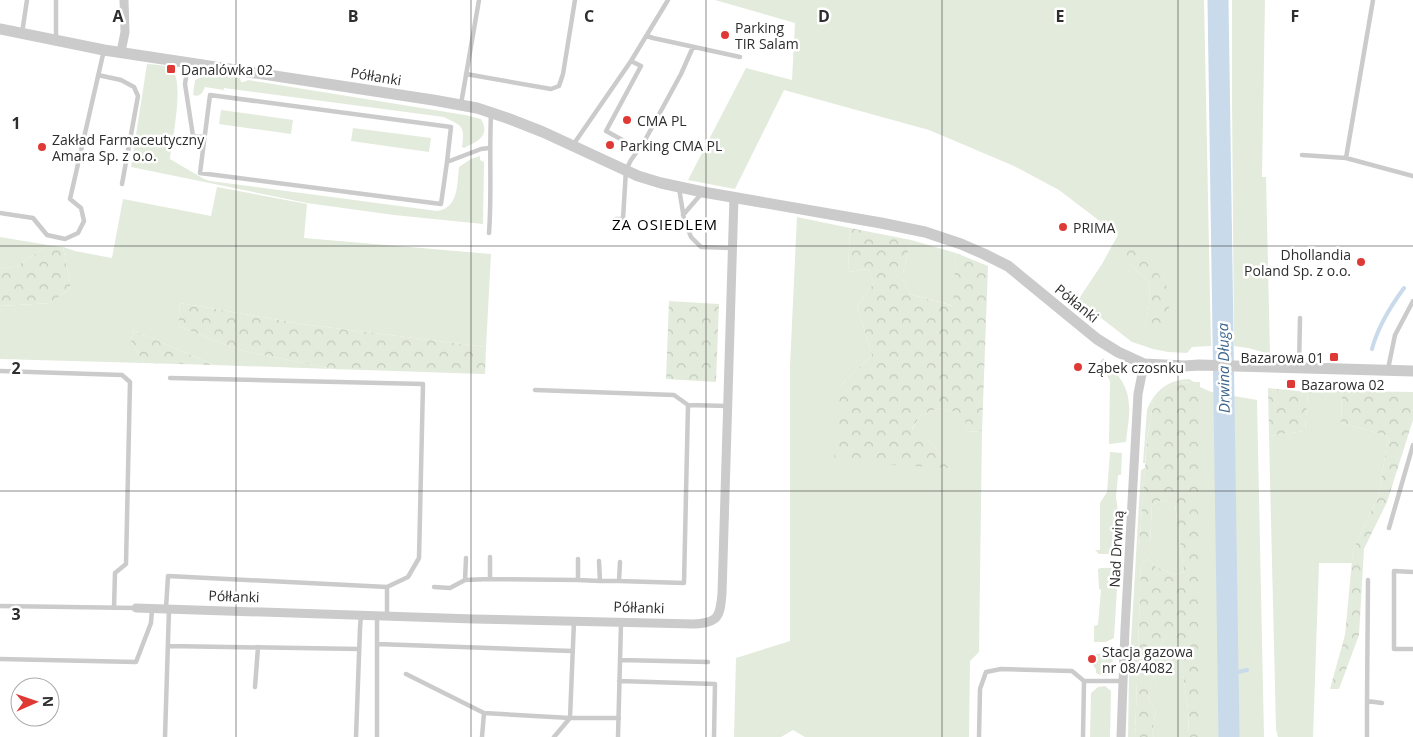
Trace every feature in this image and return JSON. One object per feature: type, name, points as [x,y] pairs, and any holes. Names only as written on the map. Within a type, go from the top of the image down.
[{"type":"street","points":[[121,52],[125,32],[124,0]]},
{"type":"street","name":"Półłanki","points":[[0,29],[104,50],[461,105],[492,113],[543,132],[648,179],[703,192],[925,232],[961,244],[1008,266],[1097,339],[1118,352],[1144,364],[1413,371]]},
{"type":"street","name":"Półłanki","points":[[136,608],[574,621],[702,624],[712,622],[718,616],[721,609],[722,594],[734,197]]},
{"type":"street","name":"Nad Drwiną","points":[[1121,737],[1138,394],[1144,364]]},
{"type":"lane","points":[[22,33],[27,0]]},
{"type":"lane","points":[[56,0],[56,40]]},
{"type":"lane","points":[[461,105],[480,0]]},
{"type":"lane","points":[[466,74],[550,89],[559,86],[563,74],[575,0]]},
{"type":"lane","points":[[573,146],[631,61],[668,0]]},
{"type":"lane","points":[[1346,158],[1372,0]]},
{"type":"lane","points":[[647,36],[740,57]]},
{"type":"lane","points":[[616,219],[623,219],[626,170],[644,142],[681,74],[693,47]]},
{"type":"lane","points":[[0,213],[34,218],[46,235],[66,239],[78,233],[84,221],[81,208],[70,199],[104,50]]},
{"type":"lane","points":[[631,61],[641,66],[606,131],[639,149]]},
{"type":"lane","points":[[189,63],[185,84],[193,136],[204,137]]},
{"type":"lane","points":[[98,75],[128,83],[134,87],[138,96],[122,184]]},
{"type":"lane","points":[[210,95],[451,127],[447,162],[441,204],[200,173],[210,95]]},
{"type":"lane","points":[[489,232],[491,176],[489,148],[492,113]]},
{"type":"lane","points":[[447,162],[481,149],[489,148]]},
{"type":"lane","points":[[1302,155],[1346,158],[1413,176]]},
{"type":"lane","points":[[678,187],[683,215],[691,237],[701,247],[733,248]]},
{"type":"lane","points":[[683,215],[703,192]]},
{"type":"lane","points":[[1388,370],[1395,336],[1413,301]]},
{"type":"lane","points":[[1299,368],[1300,318]]},
{"type":"lane","points":[[0,371],[122,375],[130,382],[126,564],[115,573],[114,608]]},
{"type":"lane","points":[[165,737],[168,576],[387,587],[408,577],[419,558],[422,384],[170,378]]},
{"type":"lane","points":[[535,390],[674,395],[688,405],[728,406]]},
{"type":"lane","points":[[434,587],[450,588],[465,580],[490,579],[684,583],[688,405]]},
{"type":"lane","points":[[1389,528],[1413,445]]},
{"type":"lane","points":[[490,557],[490,579]]},
{"type":"lane","points":[[465,580],[466,558]]},
{"type":"lane","points":[[578,559],[578,580]]},
{"type":"lane","points":[[599,561],[600,581]]},
{"type":"lane","points":[[619,581],[620,562]]},
{"type":"lane","points":[[1413,572],[1394,571],[1394,649],[1413,649]]},
{"type":"lane","points":[[1367,737],[1368,580]]},
{"type":"lane","points":[[387,587],[387,616]]},
{"type":"lane","points":[[0,606],[136,608]]},
{"type":"lane","points":[[0,659],[136,662],[151,623],[152,608]]},
{"type":"lane","points":[[356,737],[361,615]]},
{"type":"lane","points":[[377,616],[377,737]]},
{"type":"lane","points":[[554,737],[570,718],[574,621]]},
{"type":"lane","points":[[618,737],[621,622]]},
{"type":"lane","points":[[377,644],[572,651]]},
{"type":"lane","points":[[168,646],[359,649]]},
{"type":"lane","points":[[255,687],[258,647]]},
{"type":"lane","points":[[620,660],[708,662]]},
{"type":"lane","points":[[980,737],[980,689],[986,672],[1001,669],[1072,670],[1084,681],[1123,682]]},
{"type":"lane","points":[[406,674],[484,713],[570,718],[619,718]]},
{"type":"lane","points":[[619,681],[716,684],[714,737]]},
{"type":"lane","points":[[1083,737],[1084,681]]},
{"type":"lane","points":[[1366,701],[1382,703]]},
{"type":"lane","points":[[482,737],[484,713]]},
{"type":"green space","points":[[715,0],[1204,0],[1211,346],[1192,347],[1187,353],[1153,349],[1132,342],[1078,300],[1102,264],[1118,235],[1059,190],[1014,166],[929,130],[784,90],[735,189],[688,180],[746,68],[792,80],[795,23]],"holes":[[[1123,258],[1174,297],[1145,330],[1150,298],[1149,282]]]},
{"type":"green space","points":[[1232,0],[1265,0],[1262,177],[1266,177],[1270,354],[1234,346]]},
{"type":"green space","points":[[147,64],[168,67],[173,71],[176,78],[177,100],[170,159],[204,179],[437,211],[449,205],[456,194],[459,167],[471,159],[480,156],[480,160],[484,162],[483,224],[394,215],[307,203],[131,167]]},
{"type":"green space","points":[[206,75],[222,75],[240,78],[241,82],[248,80],[465,115],[481,119],[484,130],[481,138],[464,148],[462,147],[463,134],[461,127],[444,117],[224,88],[224,90],[205,87],[199,95],[193,95],[195,80]]},
{"type":"green space","points":[[221,110],[293,120],[291,134],[219,124]]},
{"type":"green space","points":[[353,128],[431,138],[429,152],[351,141]]},
{"type":"green space","points":[[217,187],[307,204],[304,238],[491,254],[486,347],[302,324],[180,303],[178,326],[239,350],[333,369],[214,365],[133,330],[131,341],[144,363],[0,359],[0,306],[50,303],[71,288],[63,247],[112,258],[123,199],[211,216]]},
{"type":"green space","points":[[797,217],[850,228],[848,272],[868,269],[874,283],[857,306],[872,355],[839,387],[949,468],[932,443],[912,430],[920,416],[938,408],[965,414],[967,432],[982,431],[979,652],[970,661],[969,737],[805,737],[793,730],[781,737],[734,737],[736,658],[790,641],[790,366]]},
{"type":"green space","points":[[850,228],[911,240],[902,277],[910,294],[953,306],[956,253],[988,266],[982,431],[967,432],[964,414],[938,408],[920,416],[912,429],[932,443],[949,468],[834,462],[839,387],[872,355],[857,306],[874,283],[868,269],[848,272]]},
{"type":"green space","points":[[0,237],[48,245],[17,266],[0,269]]},
{"type":"green space","points":[[911,240],[956,253],[954,306],[910,294],[902,277]]},
{"type":"green space","points":[[1127,243],[1142,250],[1174,297],[1157,332],[1145,329],[1150,298],[1149,282],[1123,258]]},
{"type":"green space","points":[[48,245],[63,247],[71,288],[50,303],[0,306],[0,269],[17,266]]},
{"type":"green space","points":[[669,301],[719,304],[716,382],[666,379]]},
{"type":"green space","points":[[180,303],[302,324],[486,347],[485,374],[333,369],[239,350],[178,326]]},
{"type":"green space","points":[[133,330],[214,365],[144,363],[131,341]]},
{"type":"green space","points":[[1103,358],[1117,374],[1127,392],[1129,419],[1126,442],[1109,444],[1110,381],[1100,362]]},
{"type":"green space","points":[[1189,379],[1194,382],[1200,382],[1200,387],[1211,392],[1257,400],[1264,737],[1198,737],[1198,394],[1191,382],[1178,383],[1166,389],[1154,400],[1147,438],[1145,463],[1143,463],[1147,410],[1150,403],[1163,387],[1175,381]]},
{"type":"green space","points":[[1192,382],[1198,394],[1198,737],[1189,737],[1188,710],[1178,639],[1167,636],[1162,642],[1148,699],[1156,711],[1152,732],[1154,737],[1135,737],[1141,563],[1148,559],[1156,567],[1176,575],[1184,571],[1175,504],[1162,500],[1152,505],[1150,545],[1143,550],[1139,548],[1147,439],[1154,400],[1166,389],[1178,383]]},
{"type":"green space","points":[[1268,388],[1308,392],[1305,431],[1269,436]]},
{"type":"green space","points":[[1342,391],[1341,423],[1388,436],[1379,495],[1353,550],[1352,563],[1319,563],[1313,737],[1278,737],[1276,729],[1269,436],[1305,431],[1308,392]]},
{"type":"green space","points":[[1342,391],[1413,392],[1413,420],[1387,502],[1364,549],[1359,635],[1339,689],[1330,689],[1345,635],[1353,550],[1379,495],[1388,436],[1341,423]]},
{"type":"green space","points":[[1110,452],[1122,453],[1121,475],[1118,475],[1116,497],[1120,524],[1118,550],[1108,554],[1099,554],[1095,550],[1100,550],[1100,503],[1107,492]]},
{"type":"green space","points":[[1145,468],[1139,548],[1150,545],[1152,505],[1162,500],[1175,504],[1184,571],[1176,575],[1156,567],[1148,559],[1141,563],[1135,737],[1128,737],[1129,675],[1141,470]]},
{"type":"green space","points":[[1111,568],[1118,572],[1114,638],[1106,642],[1094,642],[1094,626],[1098,625],[1101,590],[1099,589],[1098,569]]},
{"type":"green space","points":[[1167,636],[1178,638],[1188,710],[1189,737],[1154,737],[1152,732],[1156,711],[1148,699],[1162,642]]},
{"type":"green space","points":[[1106,653],[1113,657],[1112,673],[1104,676],[1096,673],[1096,669],[1092,664],[1096,664],[1096,654]]},
{"type":"green space","points":[[1105,686],[1111,691],[1110,737],[1090,737],[1091,693],[1098,687]]},
{"type":"waterway","name":"Drwina Długa","points":[[1218,0],[1229,737]]},
{"type":"waterway","points":[[1372,349],[1385,317],[1404,288]]},
{"type":"waterway","points":[[1228,676],[1247,670]]},
{"type":"place","name":"Parking TIR Salam","points":[[725,35]]},
{"type":"place","name":"Danalówka 02","points":[[171,69]]},
{"type":"place","name":"CMA PL","points":[[627,120]]},
{"type":"place","name":"Parking CMA PL","points":[[610,145]]},
{"type":"place","name":"Zakład Farmaceutyczny Amara Sp. z o.o.","points":[[42,147]]},
{"type":"place","name":"PRIMA","points":[[1063,227]]},
{"type":"place","name":"Dhollandia Poland Sp. z o.o.","points":[[1361,262]]},
{"type":"place","name":"Bazarowa 01","points":[[1334,357]]},
{"type":"place","name":"Ząbek czosnku","points":[[1078,367]]},
{"type":"place","name":"Bazarowa 02","points":[[1291,384]]},
{"type":"place","name":"Stacja gazowa nr 08/4082","points":[[1092,659]]},
{"type":"district","name":"ZA OSIEDLEM","points":[[665,224]]}]
